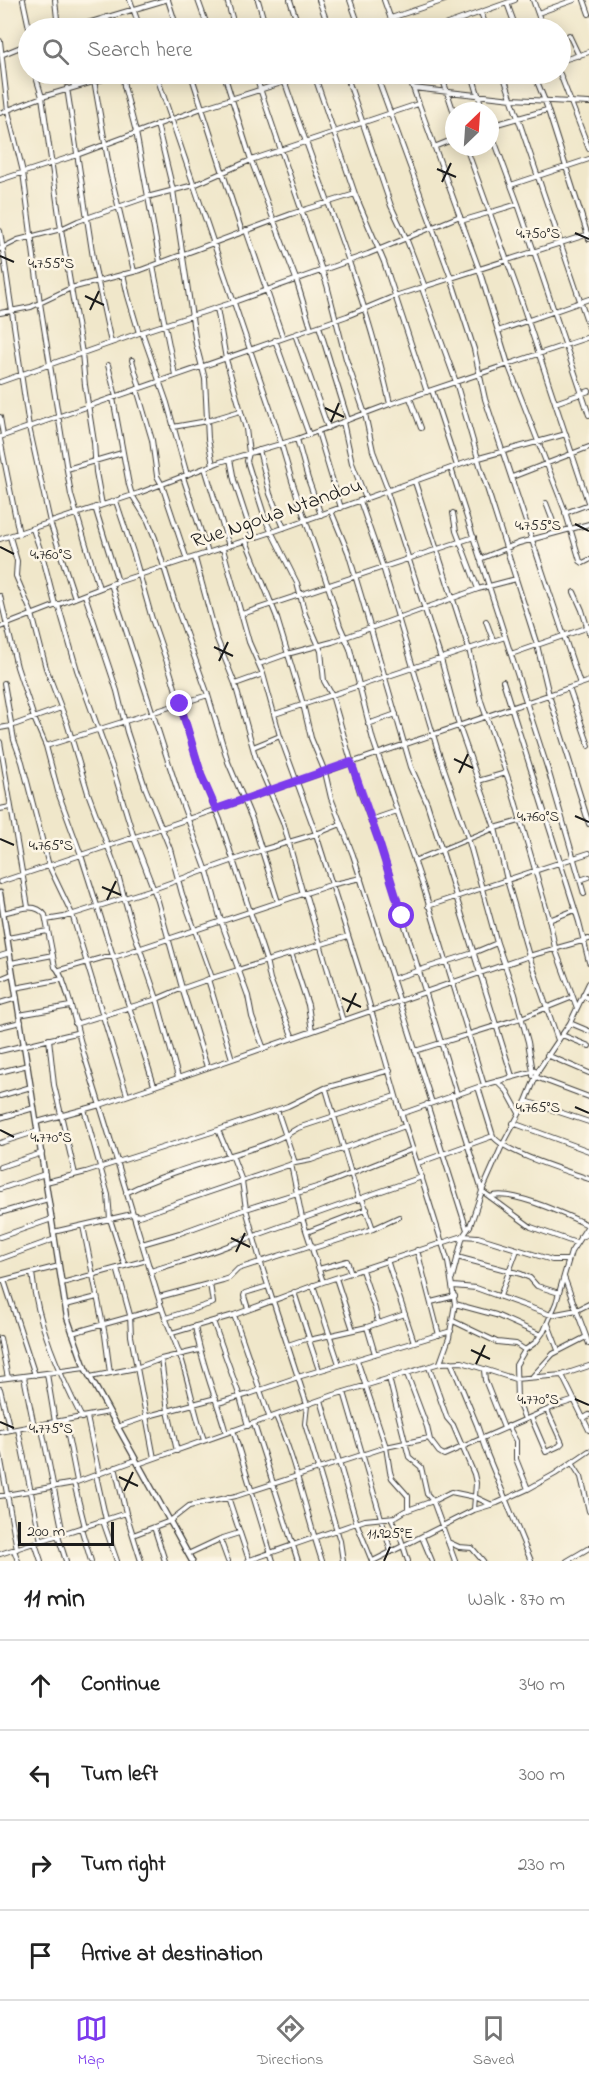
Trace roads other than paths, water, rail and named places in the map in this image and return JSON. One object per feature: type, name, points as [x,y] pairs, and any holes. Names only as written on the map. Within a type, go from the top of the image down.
[{"type":"street","points":[[23,0],[27,18]]},
{"type":"street","points":[[55,0],[57,18]]},
{"type":"street","points":[[130,0],[136,18]]},
{"type":"street","points":[[106,17],[166,0],[173,18]]},
{"type":"street","points":[[198,0],[204,18]]},
{"type":"street","points":[[227,0],[232,18]]},
{"type":"street","points":[[258,0],[263,18]]},
{"type":"street","points":[[290,0],[296,18]]},
{"type":"street","points":[[319,0],[325,18]]},
{"type":"street","points":[[350,0],[356,18]]},
{"type":"street","points":[[384,0],[390,18],[445,0]]},
{"type":"street","points":[[466,18],[515,0]]},
{"type":"street","points":[[533,0],[540,18]]},
{"type":"street","points":[[538,13],[574,0]]},
{"type":"street","points":[[584,0],[589,14]]},
{"type":"street","points":[[507,3],[512,18]]},
{"type":"street","points":[[481,13],[483,18]]},
{"type":"street","points":[[571,39],[579,56]]},
{"type":"street","points":[[0,41],[8,111],[24,172],[40,303],[75,514],[99,588]]},
{"type":"street","points":[[1,55],[18,48]]},
{"type":"street","points":[[571,58],[589,52]]},
{"type":"street","points":[[38,84],[42,97],[82,353],[102,505]]},
{"type":"street","points":[[0,113],[81,84]]},
{"type":"street","points":[[97,84],[105,145],[134,271]]},
{"type":"street","points":[[124,84],[136,132],[160,262]]},
{"type":"street","points":[[160,84],[272,413],[361,685],[368,724],[447,961],[484,1084]]},
{"type":"street","points":[[194,84],[222,172],[268,290],[283,338]]},
{"type":"street","points":[[227,84],[251,160],[275,220],[311,328]]},
{"type":"street","points":[[259,84],[322,270],[346,358],[365,414],[373,451],[441,659],[459,726],[495,828],[529,956],[558,1040]]},
{"type":"street","points":[[0,180],[78,155],[173,118],[276,84]]},
{"type":"street","points":[[285,84],[349,261],[379,355],[390,404]]},
{"type":"street","points":[[316,84],[355,194],[379,249],[426,392]]},
{"type":"street","points":[[349,84],[391,206],[406,238],[456,382],[589,824]]},
{"type":"street","points":[[380,84],[451,278],[480,373],[485,399],[562,636],[580,684]]},
{"type":"street","points":[[412,84],[479,269],[508,364],[565,513],[580,561],[583,563],[589,560]]},
{"type":"street","points":[[445,84],[450,102]]},
{"type":"street","points":[[474,84],[480,102]]},
{"type":"street","points":[[507,84],[589,327]]},
{"type":"street","points":[[1,437],[364,310],[395,296],[588,236],[538,84]]},
{"type":"street","points":[[564,84],[589,149]]},
{"type":"street","points":[[67,88],[87,218],[111,343]]},
{"type":"street","points":[[413,88],[512,99],[589,103]]},
{"type":"street","points":[[1,249],[18,240],[61,229],[147,197],[194,184],[251,160],[418,104]]},
{"type":"street","points":[[499,124],[547,110]]},
{"type":"street","points":[[157,124],[173,190],[192,315],[206,388],[207,420],[213,465]]},
{"type":"street","points":[[434,147],[445,143]]},
{"type":"street","points":[[499,152],[589,415]]},
{"type":"street","points":[[469,156],[528,320],[589,504],[565,513]]},
{"type":"street","points":[[511,185],[589,159]]},
{"type":"street","points":[[0,313],[40,303],[71,288],[153,266],[244,231],[355,194]]},
{"type":"street","points":[[0,382],[349,261],[432,226],[518,204]]},
{"type":"street","points":[[0,231],[29,428],[50,522],[75,598]]},
{"type":"street","points":[[153,266],[175,375]]},
{"type":"street","points":[[123,274],[140,333],[160,380],[208,553]]},
{"type":"street","points":[[498,331],[589,299]]},
{"type":"street","points":[[217,308],[226,359],[246,429],[249,453],[247,461],[266,521],[292,573],[319,647],[324,681],[332,695],[351,762],[441,1042],[467,1145],[482,1191],[538,1231],[576,1243]]},
{"type":"street","points":[[319,326],[345,421],[352,463],[366,499]]},
{"type":"street","points":[[295,334],[328,428]]},
{"type":"street","points":[[0,539],[162,485],[230,459],[318,432],[390,404],[589,337]]},
{"type":"street","points":[[275,340],[309,435]]},
{"type":"street","points":[[132,360],[152,440],[157,476],[187,560]]},
{"type":"street","points":[[108,365],[122,453],[132,495],[148,521],[208,694],[228,762],[244,799],[278,902]]},
{"type":"street","points":[[432,390],[457,466]]},
{"type":"street","points":[[555,403],[589,391]]},
{"type":"street","points":[[410,398],[421,428]]},
{"type":"street","points":[[173,427],[240,411]]},
{"type":"street","points":[[0,417],[1,437],[18,534]]},
{"type":"street","points":[[318,432],[341,508]]},
{"type":"street","name":"Rue Ngoua Ntandou","points":[[0,627],[99,588],[223,549],[479,458],[566,434]]},
{"type":"street","points":[[297,439],[321,515]]},
{"type":"street","points":[[512,477],[589,447]]},
{"type":"street","points":[[259,450],[270,494],[284,528]]},
{"type":"street","points":[[67,469],[122,453]]},
{"type":"street","points":[[230,459],[234,480],[253,538]]},
{"type":"street","points":[[205,468],[229,546]]},
{"type":"street","points":[[451,468],[512,654],[584,894]]},
{"type":"street","points":[[415,482],[469,649],[486,716],[521,822],[555,948],[577,1008]]},
{"type":"street","points":[[116,501],[202,777],[234,860],[270,979],[293,1038]]},
{"type":"street","points":[[360,501],[433,735],[468,838],[497,943],[521,1018],[534,1074],[526,1101],[502,1144],[463,1236],[452,1279]]},
{"type":"street","points":[[546,503],[557,532]]},
{"type":"street","points":[[95,507],[118,582]]},
{"type":"street","points":[[331,511],[355,575],[411,767],[427,803],[512,1076]]},
{"type":"street","points":[[453,513],[460,541],[478,589]]},
{"type":"street","points":[[480,559],[505,548],[589,525]]},
{"type":"street","points":[[33,529],[77,670],[153,889],[207,1066]]},
{"type":"street","points":[[10,537],[17,561],[16,576],[32,614],[46,668],[62,708],[88,793],[158,999],[175,1058],[178,1077]]},
{"type":"street","points":[[242,614],[474,537]]},
{"type":"street","points":[[246,541],[273,605],[303,704],[308,730],[325,772],[360,878],[415,1051],[443,1154],[467,1230]]},
{"type":"street","points":[[223,549],[249,642],[260,664],[280,736],[316,834],[330,885],[348,936],[452,1279],[455,1296],[453,1321],[440,1363]]},
{"type":"street","points":[[195,558],[217,639],[236,684],[253,747],[283,822],[344,1021]]},
{"type":"street","points":[[260,664],[287,654],[319,647],[478,589],[516,579]]},
{"type":"street","points":[[111,584],[207,871],[220,921],[248,996],[252,1017],[264,1048]]},
{"type":"street","points":[[574,592],[589,633]]},
{"type":"street","points":[[85,595],[146,787],[176,865],[178,880],[210,978],[232,1059]]},
{"type":"street","points":[[0,596],[34,718],[46,746],[58,795],[98,906],[154,1085]]},
{"type":"street","points":[[486,621],[493,640]]},
{"type":"street","points":[[512,654],[588,627]]},
{"type":"street","points":[[275,714],[505,637]]},
{"type":"street","points":[[236,684],[263,674]]},
{"type":"street","points":[[503,681],[575,910],[587,940],[589,962]]},
{"type":"street","points":[[0,882],[589,681]]},
{"type":"street","points":[[4,683],[11,726],[49,866],[72,914],[127,1095]]},
{"type":"street","points":[[569,688],[589,746]]},
{"type":"street","points":[[46,746],[208,694]]},
{"type":"street","points":[[0,728],[62,708]]},
{"type":"street","points":[[368,724],[396,714]]},
{"type":"street","points":[[253,747],[280,736]]},
{"type":"street","points":[[0,742],[28,907]]},
{"type":"street","points":[[478,781],[506,773]]},
{"type":"street","points":[[0,809],[10,807]]},
{"type":"street","points":[[584,808],[589,810]]},
{"type":"street","points":[[371,820],[397,811]]},
{"type":"street","points":[[414,861],[495,828],[544,814]]},
{"type":"street","points":[[46,920],[64,918],[341,824]]},
{"type":"street","points":[[428,906],[589,853]]},
{"type":"street","points":[[580,880],[589,877]]},
{"type":"street","points":[[60,970],[114,957],[330,885],[360,878]]},
{"type":"street","points":[[0,893],[53,1232],[72,1332],[85,1368],[192,1561]]},
{"type":"street","points":[[2,912],[28,907],[44,912],[55,967],[60,970],[63,979],[76,1033],[162,1308],[180,1354],[204,1440]]},
{"type":"street","points":[[549,920],[575,910]]},
{"type":"street","points":[[0,935],[48,931]]},
{"type":"street","points":[[75,1024],[158,999],[210,978],[348,936]]},
{"type":"street","points":[[37,1122],[100,1105],[529,956],[587,940]]},
{"type":"street","points":[[392,979],[497,943]]},
{"type":"street","points":[[291,952],[308,1005],[312,1031]]},
{"type":"street","points":[[0,956],[9,953]]},
{"type":"street","points":[[11,963],[53,955]]},
{"type":"street","points":[[0,979],[12,974]]},
{"type":"street","points":[[15,988],[63,979]]},
{"type":"street","points":[[534,1074],[570,1023],[589,983]]},
{"type":"street","points":[[583,995],[589,999]]},
{"type":"street","points":[[415,1051],[521,1018],[573,997]]},
{"type":"street","points":[[0,1003],[17,998]]},
{"type":"street","points":[[19,1015],[70,1006]]},
{"type":"street","points":[[0,1027],[21,1022]]},
{"type":"street","points":[[570,1023],[589,1031]]},
{"type":"street","points":[[0,1051],[76,1033]]},
{"type":"street","points":[[562,1035],[589,1046]]},
{"type":"street","points":[[49,1039],[54,1085],[75,1174]]},
{"type":"street","points":[[547,1055],[589,1073]]},
{"type":"street","points":[[0,1072],[28,1065]]},
{"type":"street","points":[[46,1182],[219,1130],[277,1110],[325,1088],[390,1070]]},
{"type":"street","points":[[401,1114],[484,1084],[527,1074],[534,1074],[589,1097]]},
{"type":"street","points":[[497,1081],[507,1091],[519,1113]]},
{"type":"street","points":[[0,1096],[31,1087]]},
{"type":"street","points":[[478,1087],[493,1136],[502,1144],[589,1179]]},
{"type":"street","points":[[325,1088],[360,1199],[367,1209],[374,1229]]},
{"type":"street","points":[[126,1193],[146,1183],[285,1137],[298,1128],[395,1096]]},
{"type":"street","points":[[526,1101],[589,1122]]},
{"type":"street","points":[[0,1118],[34,1108]]},
{"type":"street","points":[[84,1109],[108,1195],[110,1220],[125,1266]]},
{"type":"street","points":[[277,1110],[293,1164],[302,1218],[323,1282]]},
{"type":"street","points":[[513,1123],[589,1151]]},
{"type":"street","points":[[53,1232],[132,1214],[139,1216],[311,1160],[405,1126]]},
{"type":"street","points":[[219,1130],[242,1181],[246,1209],[260,1262],[307,1405],[305,1424],[344,1561]]},
{"type":"street","points":[[0,1143],[38,1131]]},
{"type":"street","points":[[418,1163],[493,1136]]},
{"type":"street","points":[[142,1244],[323,1185],[413,1149]]},
{"type":"street","points":[[0,1167],[42,1153]]},
{"type":"street","points":[[0,1189],[45,1174]]},
{"type":"street","points":[[151,1271],[221,1249],[253,1235],[422,1177]]},
{"type":"street","points":[[490,1197],[503,1195],[533,1202],[589,1225],[567,1260],[559,1293],[548,1323],[537,1342],[525,1350],[516,1365],[517,1400],[525,1419]]},
{"type":"street","points":[[0,1213],[49,1199]]},
{"type":"street","points":[[307,1232],[367,1209]]},
{"type":"street","points":[[159,1297],[229,1278],[238,1269],[374,1229],[399,1217]]},
{"type":"street","points":[[0,1237],[52,1219]]},
{"type":"street","points":[[83,1226],[98,1297],[110,1373]]},
{"type":"street","points":[[580,1238],[589,1234]]},
{"type":"street","points":[[172,1333],[234,1315],[313,1285],[463,1236],[478,1237],[552,1260],[567,1260]]},
{"type":"street","points":[[0,1259],[55,1239]]},
{"type":"street","points":[[417,1250],[439,1335]]},
{"type":"street","points":[[500,1296],[508,1269],[517,1250]]},
{"type":"street","points":[[457,1257],[508,1269],[528,1277],[540,1288],[559,1293]]},
{"type":"street","points":[[62,1283],[147,1260]]},
{"type":"street","points":[[387,1260],[414,1342]]},
{"type":"street","points":[[319,1269],[345,1261],[351,1273]]},
{"type":"street","points":[[35,1375],[2,1281],[59,1266]]},
{"type":"street","points":[[117,1268],[130,1317],[136,1368],[154,1458]]},
{"type":"street","points":[[362,1270],[378,1323]]},
{"type":"street","points":[[32,1273],[39,1311],[59,1371],[85,1418],[105,1520],[117,1561]]},
{"type":"street","points":[[564,1276],[588,1336],[589,1344]]},
{"type":"street","points":[[336,1278],[353,1330]]},
{"type":"street","points":[[166,1318],[213,1303],[210,1284]]},
{"type":"street","points":[[313,1285],[339,1365]]},
{"type":"street","points":[[248,1309],[245,1293],[268,1286]]},
{"type":"street","points":[[453,1286],[467,1286],[551,1315],[577,1311],[589,1304]]},
{"type":"street","points":[[294,1292],[319,1370]]},
{"type":"street","points":[[431,1302],[455,1296]]},
{"type":"street","points":[[66,1305],[98,1297]]},
{"type":"street","points":[[455,1304],[496,1315],[541,1335]]},
{"type":"street","points":[[72,1332],[162,1308]]},
{"type":"street","points":[[288,1345],[367,1327],[405,1314]]},
{"type":"street","points":[[234,1315],[270,1419]]},
{"type":"street","points":[[213,1321],[248,1426]]},
{"type":"street","points":[[453,1321],[497,1342],[516,1344],[525,1350]]},
{"type":"street","points":[[548,1323],[558,1350]]},
{"type":"street","points":[[195,1326],[199,1350],[226,1433]]},
{"type":"street","points":[[367,1327],[375,1354]]},
{"type":"street","points":[[117,1427],[194,1404],[240,1397],[319,1370],[451,1331]]},
{"type":"street","points":[[532,1376],[558,1350],[588,1336]]},
{"type":"street","points":[[0,1338],[8,1378]]},
{"type":"street","points":[[90,1377],[136,1368],[199,1350]]},
{"type":"street","points":[[161,1359],[168,1411],[177,1451]]},
{"type":"street","points":[[357,1359],[386,1447],[392,1478],[408,1496],[408,1510]]},
{"type":"street","points":[[451,1361],[483,1440],[486,1454],[531,1559],[525,1561]]},
{"type":"street","points":[[0,1496],[75,1482],[115,1467],[177,1451],[365,1385],[440,1363],[462,1362],[508,1378],[562,1375],[589,1366]]},
{"type":"street","points":[[429,1367],[447,1418],[464,1447],[474,1474],[476,1484],[474,1510]]},
{"type":"street","points":[[0,1379],[85,1368]]},
{"type":"street","points":[[484,1369],[485,1380],[506,1427],[516,1441],[516,1459],[528,1489]]},
{"type":"street","points":[[47,1374],[56,1422]]},
{"type":"street","points":[[407,1374],[429,1438],[437,1450],[444,1455],[483,1440],[525,1419],[575,1400]]},
{"type":"street","points":[[562,1375],[589,1430]]},
{"type":"street","points":[[24,1377],[34,1426]]},
{"type":"street","points":[[389,1378],[409,1457],[421,1467],[427,1494],[433,1501],[455,1561]]},
{"type":"street","points":[[0,1389],[10,1430]]},
{"type":"street","points":[[344,1392],[391,1552]]},
{"type":"street","points":[[321,1400],[357,1524],[372,1561],[383,1559],[391,1552],[474,1510],[528,1489],[589,1451]]},
{"type":"street","points":[[531,1417],[546,1452],[562,1443],[548,1410]]},
{"type":"street","points":[[0,1432],[109,1412]]},
{"type":"street","points":[[584,1418],[589,1415]]},
{"type":"street","points":[[276,1416],[289,1448],[322,1561]]},
{"type":"street","points":[[65,1420],[83,1528],[91,1561]]},
{"type":"street","points":[[41,1424],[66,1561]]},
{"type":"street","points":[[255,1424],[298,1561]]},
{"type":"street","points":[[18,1429],[41,1541]]},
{"type":"street","points":[[233,1430],[273,1561]]},
{"type":"street","points":[[133,1535],[170,1521],[189,1506],[252,1490],[386,1447],[429,1438]]},
{"type":"street","points":[[0,1455],[18,1561]]},
{"type":"street","points":[[572,1463],[581,1477],[589,1510]]},
{"type":"street","points":[[115,1467],[141,1561]]},
{"type":"street","points":[[228,1497],[248,1561],[357,1524],[391,1518],[451,1492],[475,1497],[492,1504]]},
{"type":"street","points":[[0,1554],[126,1513]]},
{"type":"street","points":[[391,1518],[408,1561]]},
{"type":"street","points":[[154,1527],[165,1561]]},
{"type":"street","points":[[188,1554],[239,1533]]},
{"type":"street","points":[[422,1536],[432,1561]]},
{"type":"street","points":[[220,1539],[228,1561]]},
{"type":"street","points":[[448,1542],[459,1547],[472,1548],[483,1561]]},
{"type":"street","points":[[35,1543],[41,1561]]},
{"type":"street","points":[[567,1561],[589,1548]]}]
